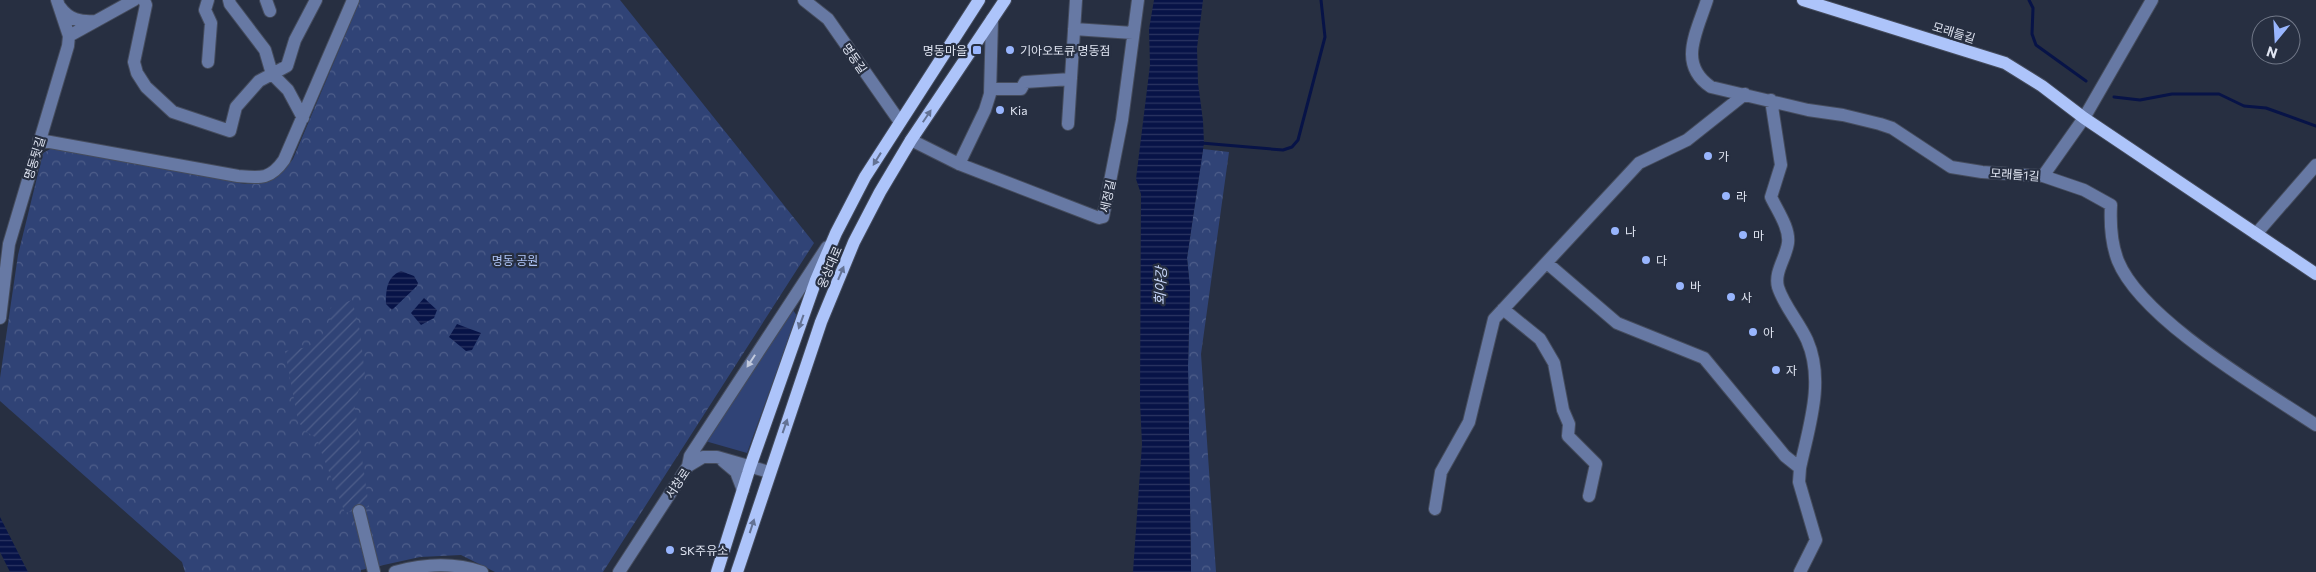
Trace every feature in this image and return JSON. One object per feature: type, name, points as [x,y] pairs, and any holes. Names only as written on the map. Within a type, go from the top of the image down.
[{"type":"main road","name":"웅상대로","points":[[717,572],[750,467],[816,280],[836,233],[865,177],[979,0]]},
{"type":"main road","name":"웅상대로","points":[[737,572],[769,472],[821,322],[854,242],[880,192],[911,140],[1005,0]]},
{"type":"main road","name":"모래들길","points":[[1803,0],[2005,63],[2042,86],[2084,118],[2316,274]]},
{"type":"street","points":[[58,2],[69,36],[134,0]]},
{"type":"street","points":[[144,0],[146,5],[134,62],[137,73],[146,87],[173,112],[230,131],[236,107],[259,81],[287,66],[295,40],[316,0]]},
{"type":"street","points":[[208,0],[205,10],[211,23],[208,62]]},
{"type":"street","points":[[229,0],[265,50],[272,74],[288,90],[303,118]]},
{"type":"street","points":[[39,140],[238,176],[266,177],[276,171],[284,160],[354,0]]},
{"type":"street","name":"명동길","points":[[804,0],[828,19],[900,122]]},
{"type":"street","points":[[1068,124],[1076,0]]},
{"type":"street","name":"세정길","points":[[911,140],[959,164],[1099,218],[1103,216],[1122,120],[1138,0]]},
{"type":"street","name":"모래들1길","points":[[1707,0],[1691,58],[1693,69],[1699,79],[1711,86],[1892,128],[1951,167],[1982,172],[2043,176],[2084,190],[2111,205],[2113,245],[2119,262],[2130,281],[2150,305],[2202,348],[2316,425]]},
{"type":"street","points":[[2043,176],[2084,118],[2152,0]]},
{"type":"street","points":[[58,2],[64,12],[76,20],[95,21]]},
{"type":"street","points":[[959,164],[985,110],[990,89],[992,19]]},
{"type":"street","points":[[1074,29],[1133,33]]},
{"type":"street","name":"명동뒷길","points":[[0,318],[9,244],[68,46],[69,36]]},
{"type":"street","points":[[990,89],[1021,89],[1025,82],[1070,79]]},
{"type":"street","points":[[1435,510],[1441,472],[1469,422],[1494,318],[1639,163],[1687,140],[1745,94]]},
{"type":"street","points":[[1771,100],[1780,165],[1771,197],[1785,226],[1789,242],[1777,277],[1778,286],[1812,351],[1817,389],[1800,468],[1799,482],[1816,540],[1800,572]]},
{"type":"street","points":[[2256,234],[2316,165]]},
{"type":"street","points":[[688,466],[690,456],[836,233]]},
{"type":"street","points":[[1547,263],[1617,323],[1704,358],[1786,456],[1800,468]]},
{"type":"street","points":[[1503,310],[1540,339],[1554,362],[1563,410],[1569,424],[1568,436],[1596,464],[1589,496]]},
{"type":"street","name":"서창로","points":[[619,572],[688,466],[703,457],[717,457]]},
{"type":"street","points":[[717,457],[769,472]]},
{"type":"street","points":[[717,457],[726,462],[736,472],[743,490]]},
{"type":"street","points":[[359,511],[374,572]]},
{"type":"street","points":[[395,572],[419,566],[438,565],[467,567],[482,572]]},
{"type":"green space","name":"명동 공원","points":[[360,0],[620,0],[814,243],[603,572],[495,572],[461,555],[420,557],[361,570],[361,572],[185,572],[182,562],[0,401],[0,378],[18,255],[43,153],[52,148],[245,184],[273,179],[293,159]]},
{"type":"green space","points":[[1203,149],[1229,152],[1201,354],[1216,572],[1191,572],[1188,366],[1190,288],[1187,258]]},
{"type":"green space","points":[[352,300],[360,331],[365,376],[354,402],[369,507],[345,513],[318,439],[305,431],[298,421],[285,351],[308,347],[326,335],[331,320],[330,308]]},
{"type":"green space","points":[[793,310],[797,316],[747,453],[705,441],[789,312]]},
{"type":"water","name":"회야강","points":[[1154,0],[1203,0],[1197,48],[1198,83],[1204,143],[1187,258],[1190,288],[1188,366],[1191,572],[1133,572],[1142,444],[1140,402],[1141,194],[1136,179],[1150,65],[1149,29]]},
{"type":"water","points":[[401,271],[414,276],[418,283],[392,310],[386,304],[387,289],[392,277]]},
{"type":"water","points":[[424,298],[437,310],[434,318],[421,325],[411,313]]},
{"type":"water","points":[[457,324],[481,333],[472,350],[466,351],[449,337]]},
{"type":"water","points":[[0,517],[28,572],[10,572],[0,552]]},
{"type":"waterway","points":[[1201,143],[1283,150],[1292,147],[1298,140],[1325,37],[1321,0]]},
{"type":"waterway","points":[[2029,0],[2033,8],[2032,34],[2036,45],[2086,81]]},
{"type":"waterway","points":[[2114,97],[2140,100],[2172,94],[2219,94],[2244,106],[2266,108],[2316,126]]},
{"type":"place","name":"명동마을","points":[[977,50]]},
{"type":"place","name":"기아오토큐 명동점","points":[[1010,50]]},
{"type":"place","name":"Kia","points":[[1000,110]]},
{"type":"place","name":"가","points":[[1708,156]]},
{"type":"place","name":"라","points":[[1726,196]]},
{"type":"place","name":"나","points":[[1615,231]]},
{"type":"place","name":"마","points":[[1743,235]]},
{"type":"place","name":"다","points":[[1646,260]]},
{"type":"place","name":"바","points":[[1680,286]]},
{"type":"place","name":"사","points":[[1731,297]]},
{"type":"place","name":"아","points":[[1753,332]]},
{"type":"place","name":"자","points":[[1776,370]]},
{"type":"place","name":"SK주유소","points":[[670,550]]}]
